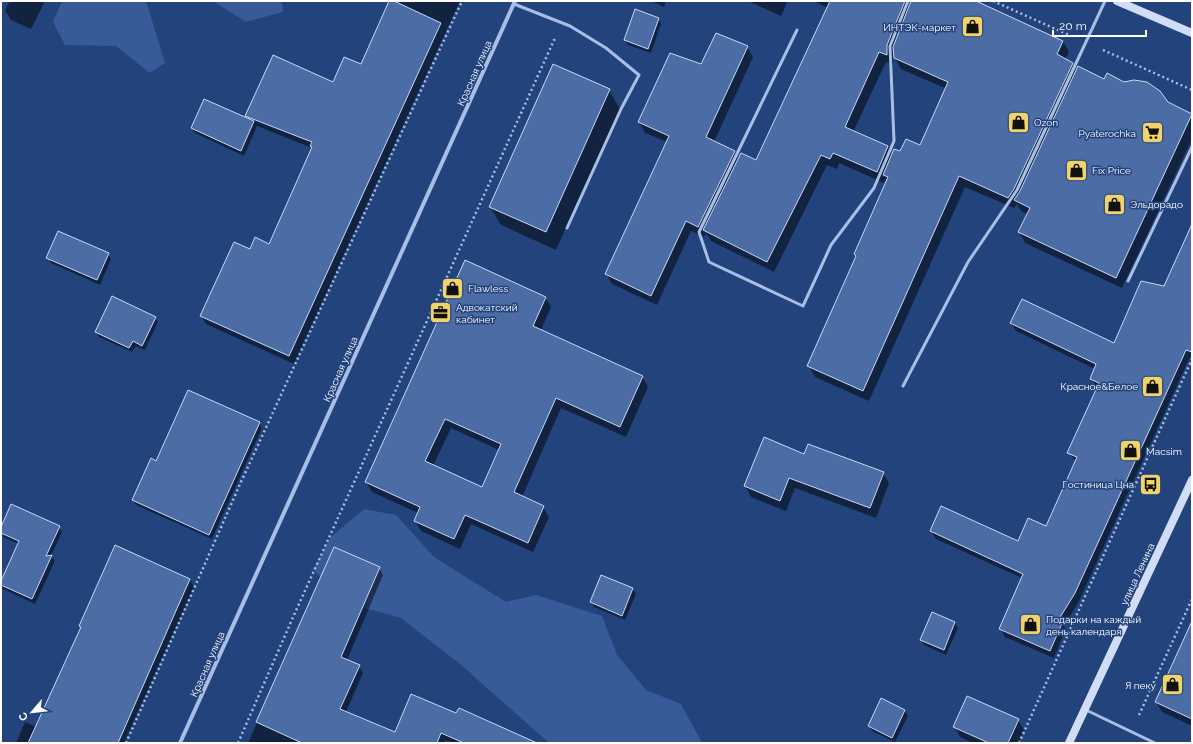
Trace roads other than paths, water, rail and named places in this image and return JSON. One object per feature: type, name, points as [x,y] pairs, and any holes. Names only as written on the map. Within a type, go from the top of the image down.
[{"type":"main road","points":[[1117,1],[1192,33]]},
{"type":"main road","name":"улица Ленина","points":[[1069,743],[1192,480]]},
{"type":"street","name":"Красная улица","points":[[180,743],[514,3]]},
{"type":"lane","points":[[797,30],[699,232],[708,262],[802,306],[830,245],[874,188],[894,141],[890,46],[908,1]]},
{"type":"lane","points":[[903,386],[968,262],[1017,190],[1105,1]]},
{"type":"lane","points":[[514,3],[562,23],[606,48],[639,74],[621,109],[567,228]]},
{"type":"lane","points":[[1128,282],[1192,147]]},
{"type":"lane","points":[[1085,709],[1155,743]]},
{"type":"place","name":"ИНТЭК-маркет","points":[[972,27]]},
{"type":"place","name":"Ozon","points":[[1019,122]]},
{"type":"place","name":"Pyaterochka","points":[[1152,133]]},
{"type":"place","name":"Fix Price","points":[[1076,170]]},
{"type":"place","name":"Эльдорадо","points":[[1114,204]]},
{"type":"place","name":"Flawless","points":[[453,288]]},
{"type":"place","name":"Адвокатский кабинет","points":[[441,313]]},
{"type":"place","name":"Красное&Белое","points":[[1153,386]]},
{"type":"place","name":"Maсsim","points":[[1131,451]]},
{"type":"place","name":"Гостиница Цна","points":[[1150,484]]},
{"type":"place","name":"Подарки на каждый день календаря","points":[[1031,625]]},
{"type":"place","name":"Я пеку","points":[[1172,685]]}]
